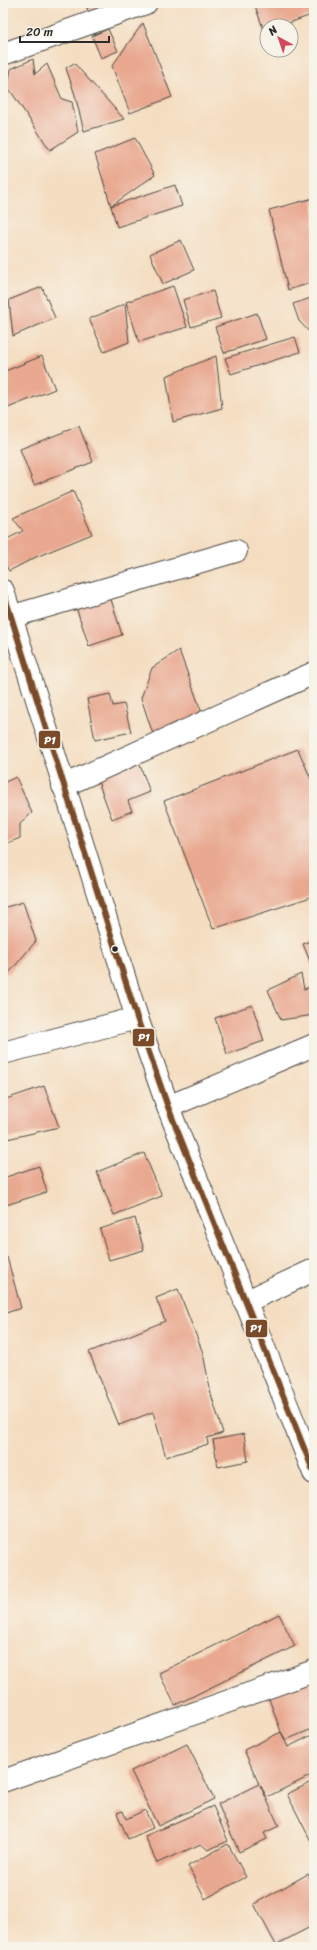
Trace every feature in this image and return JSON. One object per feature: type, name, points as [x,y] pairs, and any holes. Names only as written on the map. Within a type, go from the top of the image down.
[{"type":"street","points":[[3,54],[146,3]]},
{"type":"street","points":[[7,618],[236,551]]},
{"type":"street","points":[[3,591],[7,618],[63,786],[137,1018],[168,1107],[314,1472]]},
{"type":"street","points":[[63,786],[314,673]]},
{"type":"street","points":[[3,1053],[137,1018]]},
{"type":"street","points":[[168,1107],[314,1045]]},
{"type":"street","points":[[245,1302],[314,1270]]},
{"type":"street","points":[[3,1781],[314,1671]]},
{"type":"building","points":[[86,3],[116,3],[88,12]]},
{"type":"building","points":[[254,3],[311,3],[314,14],[299,19],[299,18],[259,18]]},
{"type":"building","points":[[143,23],[172,97],[130,113],[112,66]]},
{"type":"building","points":[[108,29],[118,51],[101,58],[92,36]]},
{"type":"building","points":[[33,59],[35,74],[47,64],[62,99],[72,102],[78,132],[50,150],[8,87],[11,69]]},
{"type":"building","points":[[74,63],[124,119],[84,131],[75,95],[66,68]]},
{"type":"building","points":[[135,138],[155,175],[111,206],[95,154]]},
{"type":"building","points":[[175,185],[182,206],[117,227],[111,206]]},
{"type":"building","points":[[314,198],[314,282],[288,290],[269,210]]},
{"type":"building","points":[[181,240],[194,270],[163,284],[150,254]]},
{"type":"building","points":[[173,286],[187,327],[139,342],[126,302]]},
{"type":"building","points":[[42,287],[55,318],[13,336],[9,300]]},
{"type":"building","points":[[213,291],[221,318],[191,327],[183,300]]},
{"type":"building","points":[[314,297],[314,337],[299,321],[293,304]]},
{"type":"building","points":[[125,304],[129,342],[104,352],[89,319]]},
{"type":"building","points":[[257,313],[266,339],[224,353],[215,327]]},
{"type":"building","points":[[295,337],[300,352],[231,374],[225,358]]},
{"type":"building","points":[[42,356],[55,389],[3,410],[3,372]]},
{"type":"building","points":[[216,356],[222,408],[173,422],[166,376]]},
{"type":"building","points":[[79,426],[93,462],[34,485],[20,449]]},
{"type":"building","points":[[73,491],[92,534],[36,557],[9,571],[3,560],[3,541],[23,531],[13,518]]},
{"type":"building","points":[[109,593],[122,635],[89,646],[75,604]]},
{"type":"building","points":[[179,650],[203,716],[153,734],[141,698],[152,668]]},
{"type":"building","points":[[110,694],[113,706],[124,704],[131,732],[95,740],[87,699]]},
{"type":"building","points":[[298,749],[314,786],[314,896],[213,929],[164,801]]},
{"type":"building","points":[[138,760],[150,792],[128,801],[132,811],[112,819],[96,776]]},
{"type":"building","points":[[16,777],[32,813],[20,824],[20,838],[3,845],[3,783]]},
{"type":"building","points":[[23,902],[36,941],[9,973],[3,975],[3,908]]},
{"type":"building","points":[[314,939],[314,971],[303,944]]},
{"type":"building","points":[[301,974],[304,989],[312,987],[314,991],[314,1015],[281,1020],[268,990]]},
{"type":"building","points":[[252,1005],[264,1041],[227,1054],[215,1018]]},
{"type":"building","points":[[44,1086],[59,1127],[3,1140],[3,1100]]},
{"type":"building","points":[[144,1153],[162,1196],[114,1215],[97,1172]]},
{"type":"building","points":[[39,1166],[47,1192],[3,1206],[3,1178]]},
{"type":"building","points":[[135,1218],[144,1250],[109,1260],[100,1229]]},
{"type":"building","points":[[7,1257],[21,1308],[3,1314],[3,1259]]},
{"type":"building","points":[[178,1289],[203,1353],[211,1394],[223,1433],[207,1438],[208,1444],[166,1457],[153,1412],[119,1425],[89,1352],[165,1321],[156,1298]]},
{"type":"building","points":[[244,1434],[248,1461],[218,1467],[213,1440]]},
{"type":"building","points":[[279,1614],[295,1646],[175,1705],[159,1673]]},
{"type":"building","points":[[308,1679],[314,1694],[314,1728],[286,1740],[281,1732],[268,1696]]},
{"type":"building","points":[[281,1732],[288,1747],[314,1734],[314,1774],[267,1797],[260,1785],[279,1826],[264,1833],[267,1839],[239,1852],[218,1804],[259,1784],[244,1750]]},
{"type":"building","points":[[187,1744],[214,1799],[158,1826],[131,1771]]},
{"type":"building","points":[[314,1781],[314,1847],[287,1794]]},
{"type":"building","points":[[213,1806],[228,1841],[208,1850],[201,1844],[157,1863],[145,1836]]},
{"type":"building","points":[[145,1810],[153,1828],[128,1839],[117,1813],[123,1811],[126,1819]]},
{"type":"building","points":[[228,1844],[246,1877],[205,1899],[188,1866]]},
{"type":"building","points":[[308,1874],[314,1886],[314,1925],[276,1945],[254,1904]]},
{"type":"transit line","name":"P1","points":[[3,591],[137,1018],[168,1107],[314,1473]]}]
